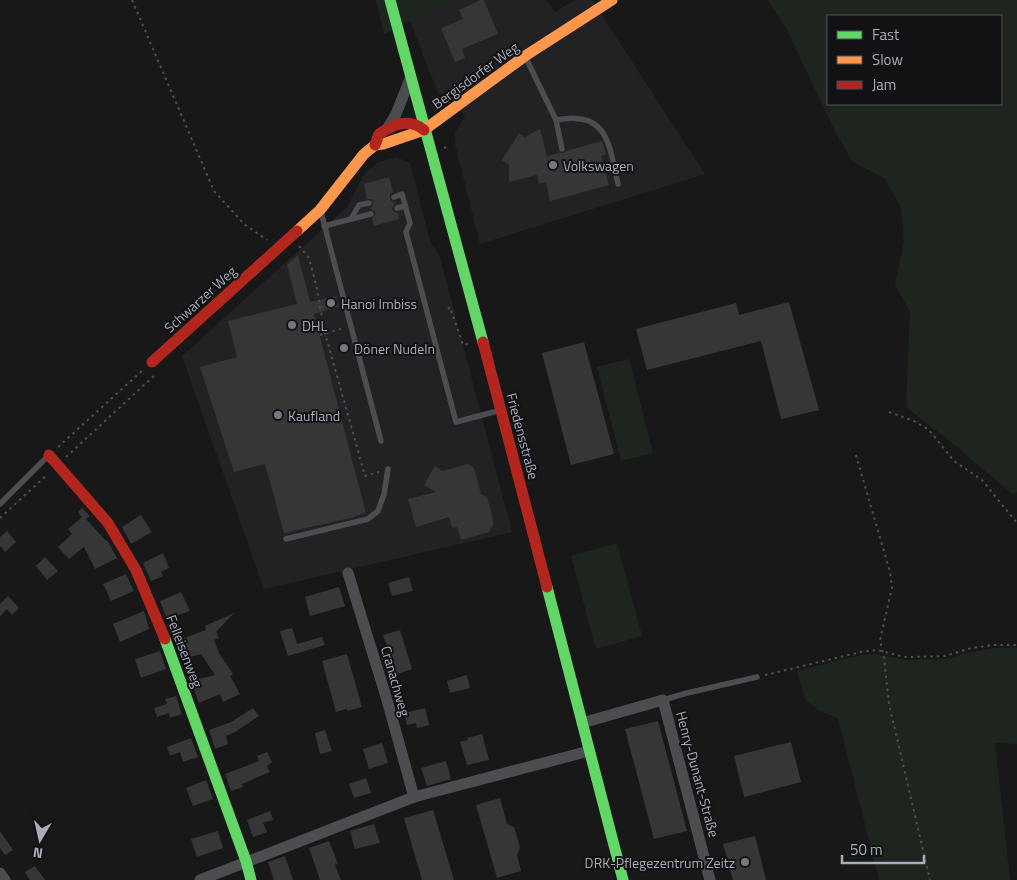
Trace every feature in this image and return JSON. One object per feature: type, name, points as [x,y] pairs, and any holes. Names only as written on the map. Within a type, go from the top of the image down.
[{"type":"street","name":"Friedensstraße","points":[[390,0],[410,80],[501,410],[623,880]]},
{"type":"street","name":"Bergisdorfer Weg","points":[[424,130],[526,56],[612,0]]},
{"type":"street","points":[[387,128],[396,114],[410,80]]},
{"type":"street","points":[[375,145],[379,134],[397,124],[412,122],[418,124],[424,130]]},
{"type":"street","name":"Schwarzer Weg","points":[[152,362],[320,210],[357,161],[375,145],[424,130]]},
{"type":"street","name":"Felleisenweg","points":[[49,455],[108,523],[136,570],[168,645],[246,861],[251,880]]},
{"type":"street","name":"Cranachweg","points":[[348,573],[387,700],[414,797]]},
{"type":"street","name":"Henry-Dunant-Straße","points":[[582,723],[663,700],[710,880]]},
{"type":"street","points":[[200,880],[414,797],[589,751]]},
{"type":"street","points":[[0,873],[5,880]]},
{"type":"lane","points":[[526,56],[556,120],[562,149]]},
{"type":"lane","points":[[556,120],[572,117],[581,118],[598,126],[608,142],[618,184]]},
{"type":"lane","points":[[394,197],[402,194],[410,223],[406,232],[456,422],[501,410]]},
{"type":"lane","points":[[350,220],[359,205],[368,203]]},
{"type":"lane","points":[[397,208],[405,206]]},
{"type":"lane","points":[[320,210],[381,441]]},
{"type":"lane","points":[[324,226],[371,214]]},
{"type":"lane","points":[[0,504],[49,455]]},
{"type":"lane","points":[[286,539],[368,519],[378,511],[384,494],[388,469]]},
{"type":"lane","points":[[663,700],[693,691],[757,677]]},
{"type":"path","points":[[132,0],[214,191],[244,224],[279,248]]},
{"type":"path","points":[[298,244],[309,258],[325,333],[365,476],[388,469]]},
{"type":"path","points":[[448,308],[450,308],[463,345],[468,344]]},
{"type":"path","points":[[320,335],[350,326]]},
{"type":"path","points":[[49,455],[152,362]]},
{"type":"path","points":[[0,518],[160,371]]},
{"type":"path","points":[[889,412],[914,420],[929,430],[954,461],[982,480],[1017,523]]},
{"type":"path","points":[[856,455],[890,572],[892,588],[880,640],[881,651],[884,658],[889,704],[930,880]]},
{"type":"path","points":[[757,677],[861,652],[881,651],[905,657],[945,656],[971,648],[1017,645]]},
{"type":"shaded area","points":[[376,0],[455,0],[384,34]]},
{"type":"shaded area","points":[[455,0],[546,0],[555,12],[575,0],[592,0],[705,174],[480,244],[455,144],[455,132],[465,117],[450,96],[438,93],[410,21]]},
{"type":"shaded area","points":[[768,0],[1017,0],[1017,492],[1012,494],[950,441],[906,407],[910,312],[895,284],[904,242],[901,207],[884,178],[852,161],[836,133],[786,28]]},
{"type":"shaded area","points":[[396,157],[410,163],[430,241],[440,257],[512,532],[264,589],[182,356],[347,207],[364,174],[377,163]]},
{"type":"shaded area","points":[[629,359],[653,453],[621,461],[597,367]]},
{"type":"shaded area","points":[[617,543],[642,636],[596,649],[571,556]]},
{"type":"shaded area","points":[[994,648],[1017,648],[1017,744],[995,743],[1010,880],[879,880],[838,718],[819,711],[805,699],[797,671],[861,655],[877,654],[904,660],[946,659]]},
{"type":"building","points":[[484,0],[498,34],[462,49],[465,58],[455,62],[441,28],[463,19],[459,10]]},
{"type":"building","name":"Volkswagen","points":[[540,129],[547,156],[602,141],[606,154],[601,156],[609,185],[550,201],[546,182],[539,184],[537,175],[509,182],[509,165],[502,160],[519,133],[525,137]]},
{"type":"building","points":[[389,177],[393,192],[390,194],[390,198],[391,201],[395,202],[392,209],[398,213],[399,219],[374,226],[372,218],[376,213],[370,208],[373,202],[371,199],[367,199],[364,184]]},
{"type":"building","name":"Kaufland","points":[[298,255],[310,301],[336,296],[339,307],[314,314],[366,513],[284,533],[265,464],[234,472],[200,367],[237,357],[228,321],[297,304],[287,265]]},
{"type":"building","points":[[789,302],[819,410],[781,419],[761,341],[647,370],[636,329],[736,303],[739,315]]},
{"type":"building","points":[[584,342],[614,454],[571,465],[542,353]]},
{"type":"building","points":[[468,464],[474,468],[481,494],[487,497],[494,523],[489,532],[461,540],[457,527],[452,528],[449,517],[416,527],[408,499],[436,492],[424,485],[435,466],[442,471]]},
{"type":"building","points":[[82,508],[90,516],[86,519],[107,540],[117,558],[95,569],[84,547],[69,559],[58,547],[72,534],[68,529],[82,517],[78,512]]},
{"type":"building","points":[[141,515],[152,532],[131,544],[122,527]]},
{"type":"building","points":[[7,531],[16,542],[5,552],[0,546],[0,537]]},
{"type":"building","points":[[163,553],[169,568],[161,572],[163,576],[151,581],[143,563]]},
{"type":"building","points":[[45,557],[58,571],[47,580],[36,566]]},
{"type":"building","points":[[126,574],[134,591],[111,601],[103,584]]},
{"type":"building","points":[[409,577],[413,591],[392,596],[388,583]]},
{"type":"building","points":[[339,587],[345,606],[310,616],[305,597]]},
{"type":"building","points":[[181,592],[190,611],[167,619],[160,601]]},
{"type":"building","points":[[8,596],[19,608],[12,615],[7,609],[0,616],[0,604]]},
{"type":"building","points":[[144,611],[149,629],[120,642],[113,624]]},
{"type":"building","points":[[234,613],[216,632],[219,638],[214,640],[219,653],[233,674],[230,676],[240,694],[223,702],[220,694],[199,703],[191,681],[215,675],[201,654],[183,659],[176,641],[206,630],[205,626]]},
{"type":"building","points":[[292,628],[297,644],[322,637],[325,645],[288,656],[280,631]]},
{"type":"building","points":[[400,630],[412,669],[397,674],[383,635]]},
{"type":"building","points":[[160,651],[166,669],[141,678],[135,659]]},
{"type":"building","points":[[347,654],[362,707],[336,712],[322,661]]},
{"type":"building","points":[[467,675],[470,688],[450,693],[447,681]]},
{"type":"building","points":[[176,696],[182,714],[170,718],[169,713],[157,717],[154,708],[167,704],[165,699]]},
{"type":"building","points":[[253,708],[259,716],[226,736],[228,744],[215,749],[209,730],[231,722]]},
{"type":"building","points":[[425,708],[429,725],[417,728],[416,723],[407,725],[404,713]]},
{"type":"building","points":[[658,721],[687,831],[654,839],[625,729]]},
{"type":"building","points":[[325,730],[332,751],[320,754],[315,733]]},
{"type":"building","points":[[482,734],[489,760],[467,765],[460,742]]},
{"type":"building","points":[[191,738],[198,757],[183,762],[180,752],[170,756],[167,747]]},
{"type":"building","points":[[791,742],[801,782],[744,797],[734,756]]},
{"type":"building","points":[[382,743],[388,763],[369,769],[363,749]]},
{"type":"building","points":[[267,752],[272,762],[267,766],[270,772],[242,784],[243,787],[231,791],[225,774],[259,761],[257,756]]},
{"type":"building","points":[[446,761],[451,779],[427,786],[421,768]]},
{"type":"building","points":[[366,778],[371,793],[354,798],[349,784]]},
{"type":"building","points":[[206,780],[213,799],[193,806],[186,788]]},
{"type":"building","points":[[500,798],[507,824],[514,827],[520,847],[517,855],[521,871],[497,878],[476,805]]},
{"type":"building","points":[[433,810],[454,880],[422,880],[404,818]]},
{"type":"building","points":[[270,811],[273,820],[263,823],[267,832],[253,837],[247,820]]},
{"type":"building","points":[[374,824],[380,843],[355,849],[350,831]]},
{"type":"building","points":[[0,831],[13,850],[5,855],[0,848]]},
{"type":"building","points":[[218,831],[223,848],[197,857],[191,839]]},
{"type":"building","name":"DRK-Pflegezentrum Zeitz","points":[[755,836],[766,880],[733,880],[723,844]]},
{"type":"building","points":[[329,841],[338,864],[335,865],[341,880],[320,880],[309,848]]},
{"type":"building","points":[[285,856],[293,880],[274,880],[268,862]]},
{"type":"building","points":[[35,866],[45,880],[30,880],[25,872]]},
{"type":"traffic: fast","points":[[390,0],[483,342]]},
{"type":"traffic: fast","points":[[547,587],[623,880]]},
{"type":"traffic: fast","points":[[165,639],[246,861],[251,880]]},
{"type":"traffic: slow","points":[[297,231],[320,210],[364,154],[375,145],[424,130],[525,56],[612,0]]},
{"type":"traffic: jam","points":[[375,145],[379,134],[396,125],[413,124],[424,130]]},
{"type":"traffic: jam","points":[[152,362],[297,231]]},
{"type":"traffic: jam","points":[[483,342],[547,587]]},
{"type":"traffic: jam","points":[[49,455],[108,523],[136,570],[165,639]]},
{"type":"place","name":"Volkswagen","points":[[553,165]]},
{"type":"place","name":"Hanoi Imbiss","points":[[331,303]]},
{"type":"place","name":"DHL","points":[[292,325]]},
{"type":"place","name":"Döner Nudeln","points":[[344,348]]},
{"type":"place","name":"Kaufland","points":[[278,415]]},
{"type":"place","name":"DRK-Pflegezentrum Zeitz","points":[[745,862]]}]
